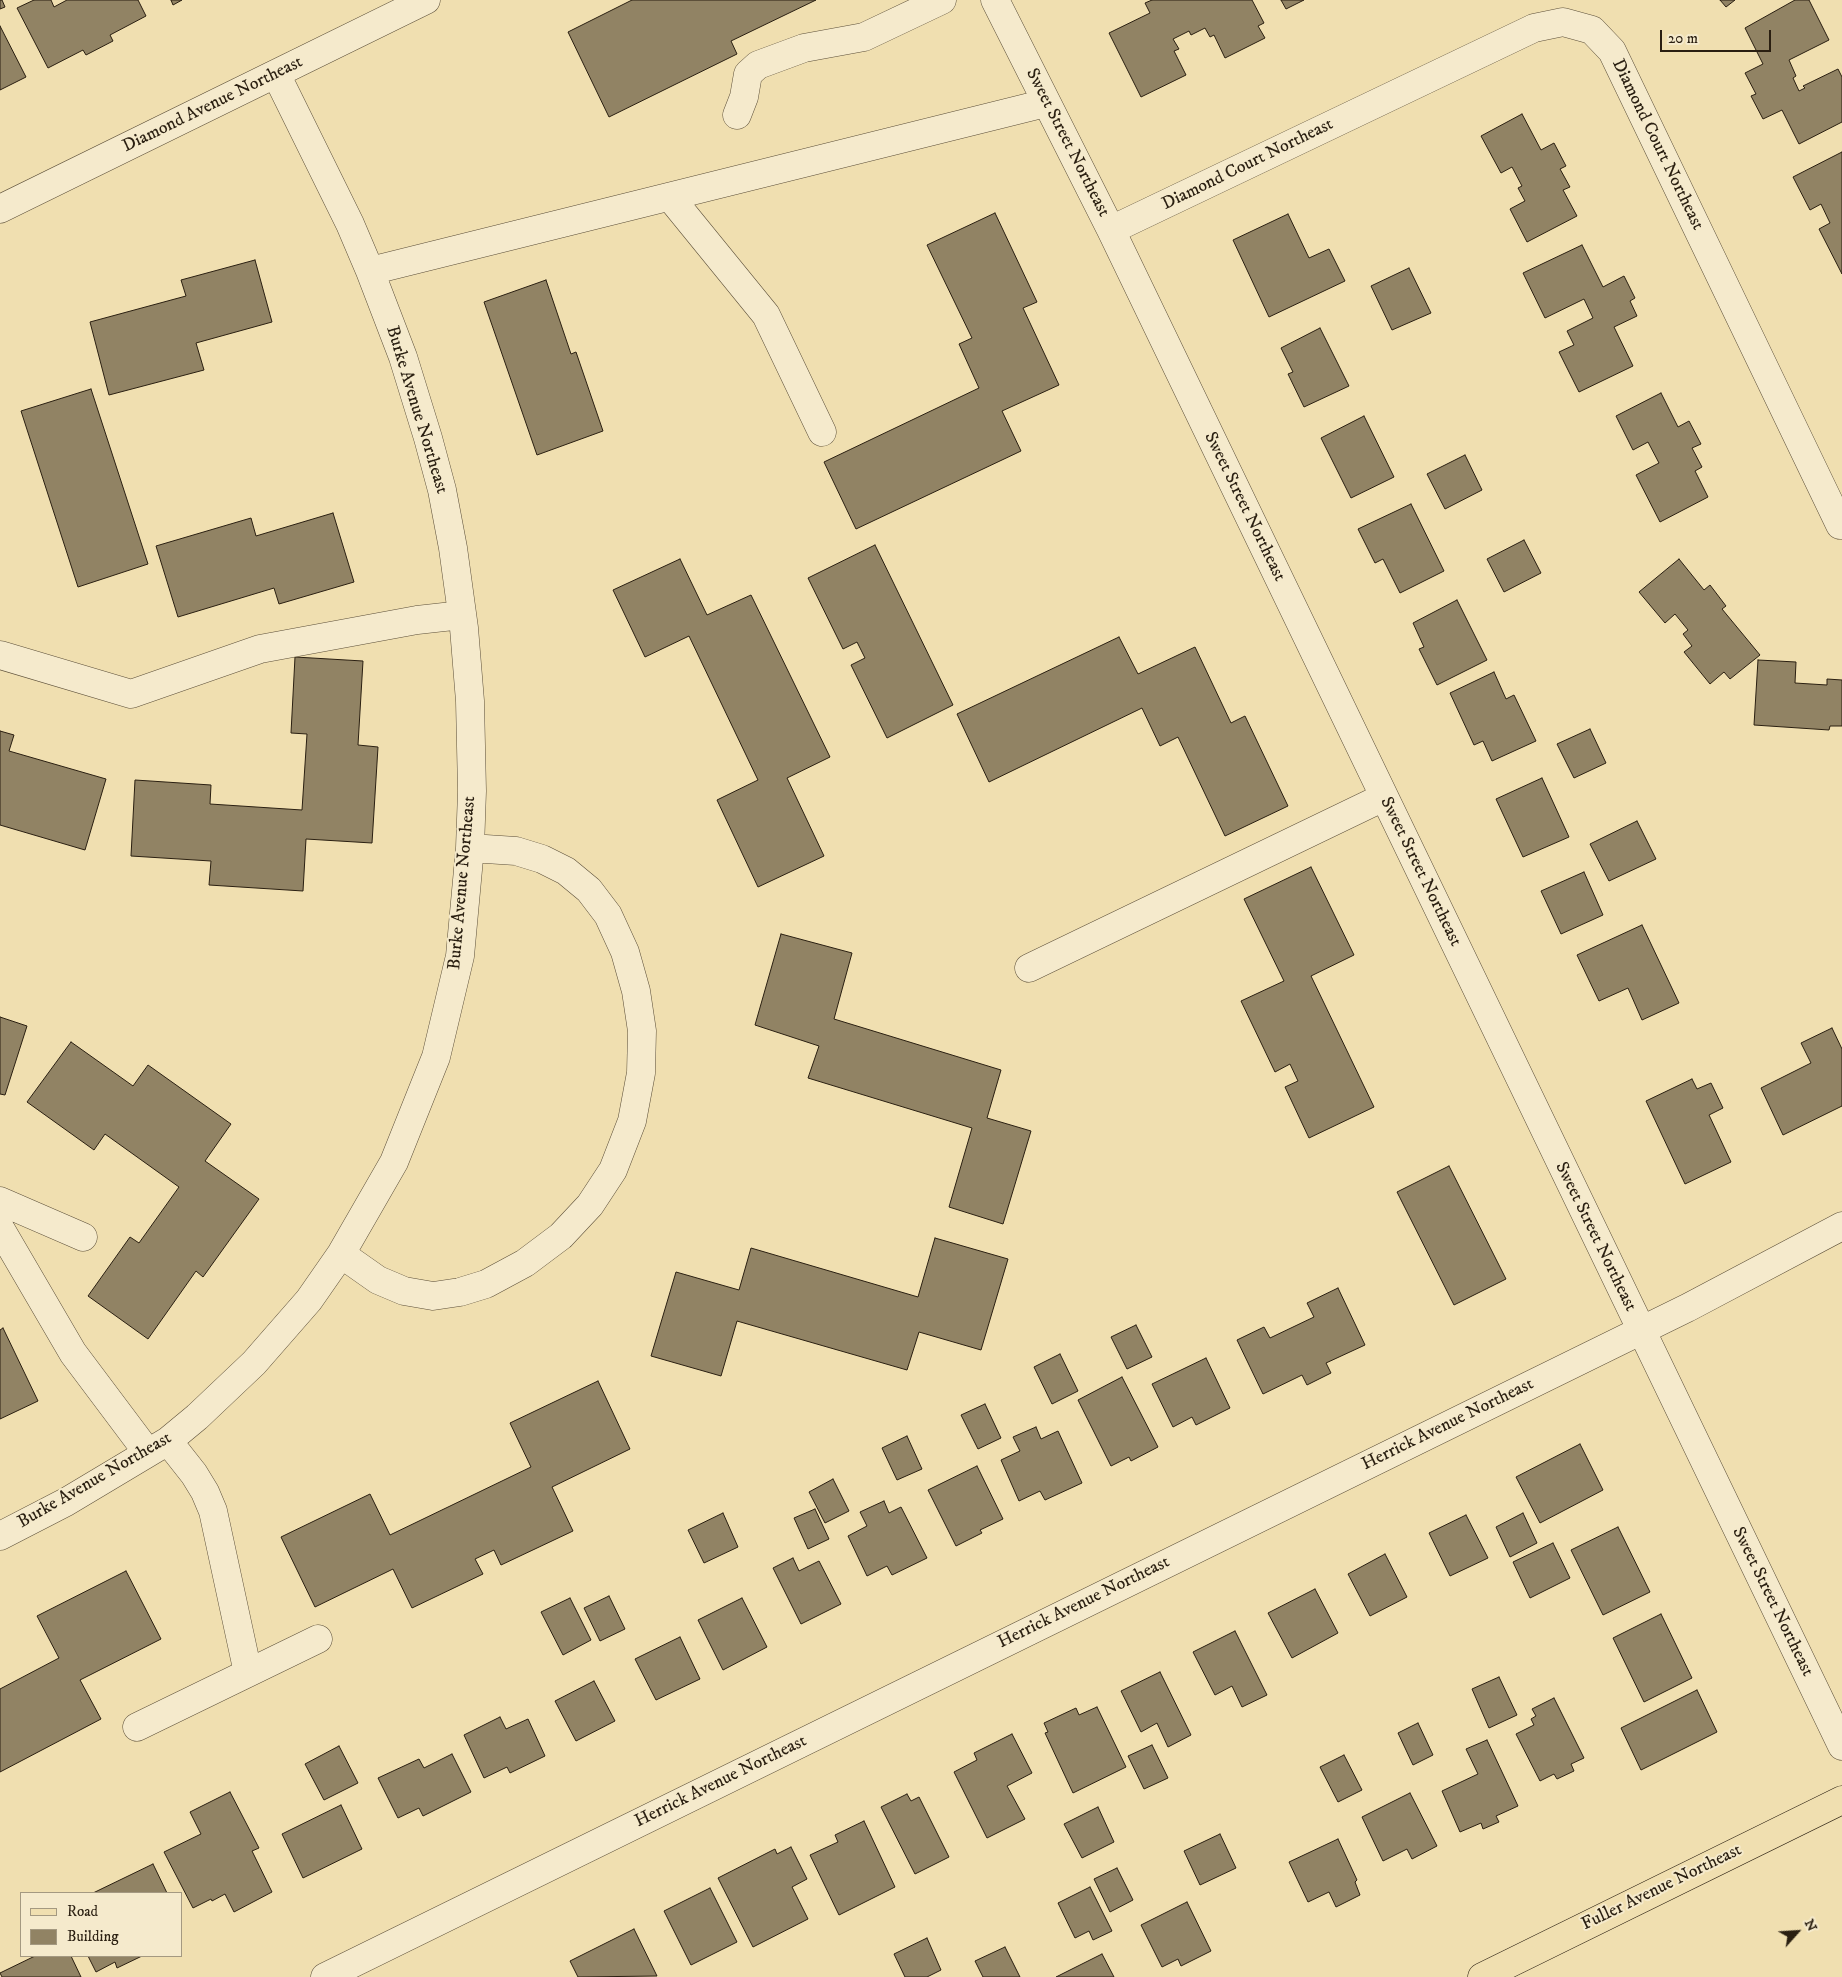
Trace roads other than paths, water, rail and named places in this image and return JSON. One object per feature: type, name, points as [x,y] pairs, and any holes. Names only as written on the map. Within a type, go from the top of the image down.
[{"type":"main road","name":"Fuller Avenue Northeast","points":[[1482,1977],[1842,1800]]},
{"type":"street","name":"Diamond Avenue Northeast","points":[[0,209],[426,0]]},
{"type":"street","points":[[738,115],[744,97],[748,74],[758,65],[804,48],[864,37],[942,0]]},
{"type":"street","name":"Sweet Street Northeast","points":[[995,0],[1111,230],[1842,1746]]},
{"type":"street","name":"Diamond Court Northeast","points":[[1111,230],[1534,28],[1563,22],[1592,30],[1612,51],[1840,525]]},
{"type":"street","name":"Burke Avenue Northeast","points":[[0,1536],[66,1502],[158,1447],[197,1417],[254,1363],[310,1300],[341,1254],[394,1162],[436,1057],[460,956],[470,848],[472,791],[470,711],[462,615],[442,490],[403,357],[370,271],[350,224],[276,74]]},
{"type":"street","points":[[370,271],[1046,103]]},
{"type":"street","points":[[670,196],[766,315],[822,432]]},
{"type":"street","points":[[0,655],[131,694],[260,648],[417,620],[462,615]]},
{"type":"street","points":[[1029,968],[1384,797]]},
{"type":"street","points":[[341,1254],[378,1280],[404,1292],[433,1296],[460,1292],[486,1284],[526,1263],[560,1236],[590,1205],[613,1170],[632,1121],[641,1073],[642,1031],[636,991],[625,952],[608,915],[584,886],[566,871],[542,859],[516,851],[470,848]]},
{"type":"street","points":[[0,1201],[83,1237]]},
{"type":"street","name":"Herrick Avenue Northeast","points":[[325,1977],[1687,1308],[1842,1226]]},
{"type":"street","points":[[0,1228],[72,1353],[158,1447],[194,1474],[205,1492],[213,1511],[248,1673]]},
{"type":"street","points":[[137,1728],[318,1638]]}]
